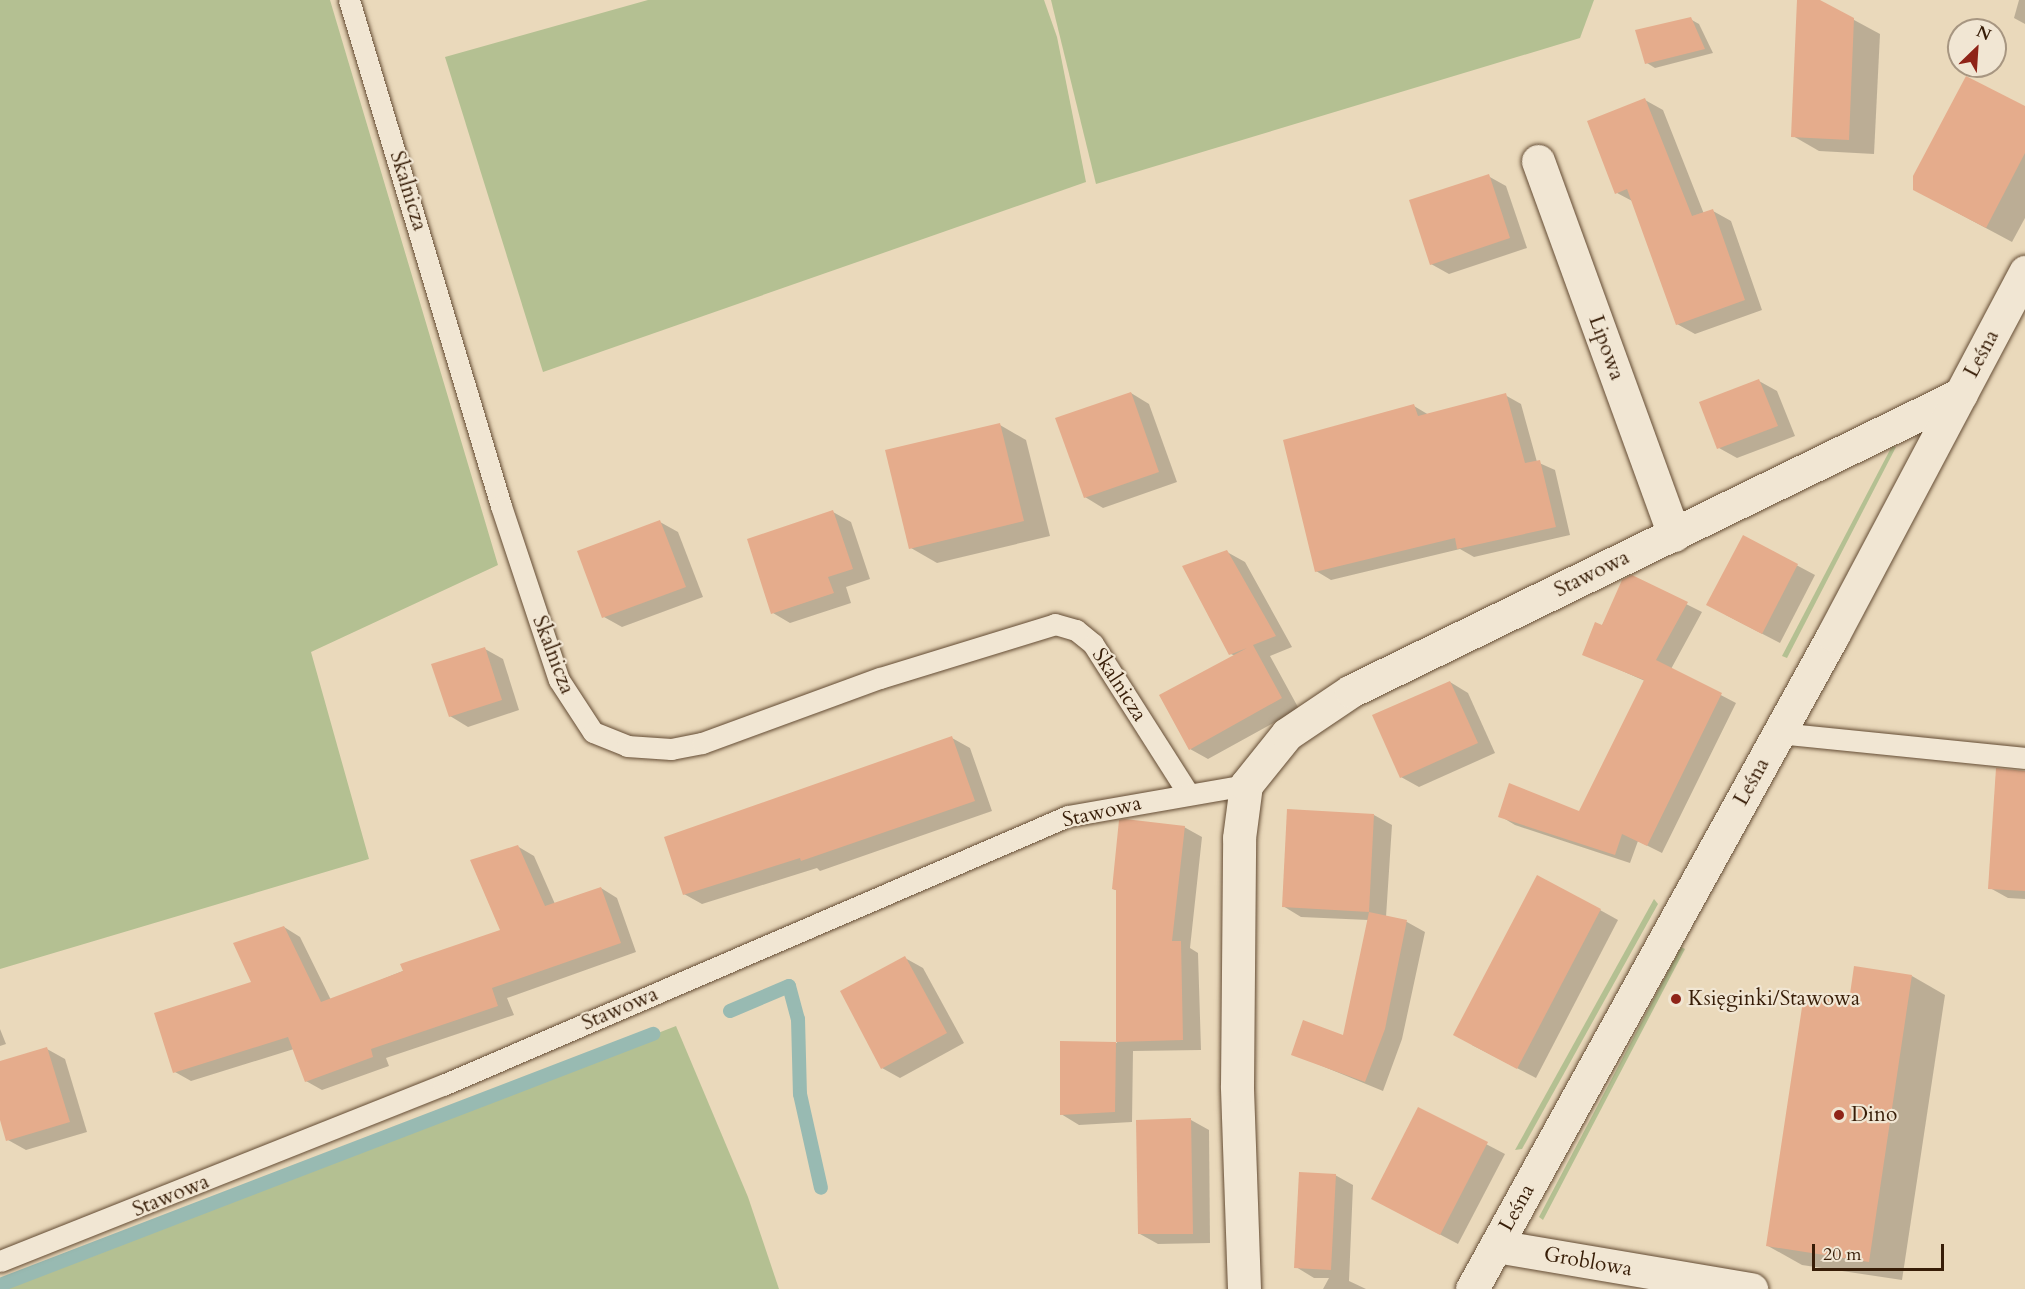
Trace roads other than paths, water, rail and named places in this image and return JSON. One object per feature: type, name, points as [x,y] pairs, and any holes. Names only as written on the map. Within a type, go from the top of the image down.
[{"type":"street","name":"Lipowa","points":[[1538,161],[1674,535]]},
{"type":"street","name":"Leśna","points":[[1472,1289],[1779,733],[2025,272]]},
{"type":"street","name":"Stawowa","points":[[1246,784],[1287,734],[1351,691],[1961,394]]},
{"type":"street","points":[[1244,1289],[1237,1074],[1239,838],[1246,784]]},
{"type":"street","name":"Groblowa","points":[[1496,1246],[1751,1289]]},
{"type":"lane","name":"Skalnicza","points":[[349,0],[501,506],[559,680],[593,732],[627,746],[671,749],[702,743],[880,678],[1055,624],[1076,630],[1093,644],[1188,793]]},
{"type":"lane","points":[[1779,733],[2025,758]]},
{"type":"lane","name":"Stawowa","points":[[0,1261],[443,1085],[1068,816],[1246,784]]},
{"type":"waterway","points":[[730,1011],[789,986],[798,1019],[800,1094],[821,1188]]},
{"type":"waterway","points":[[0,1285],[653,1034]]},
{"type":"place","name":"Księginki/Stawowa","points":[[1676,999]]},
{"type":"place","name":"Dino","points":[[1839,1115]]}]
